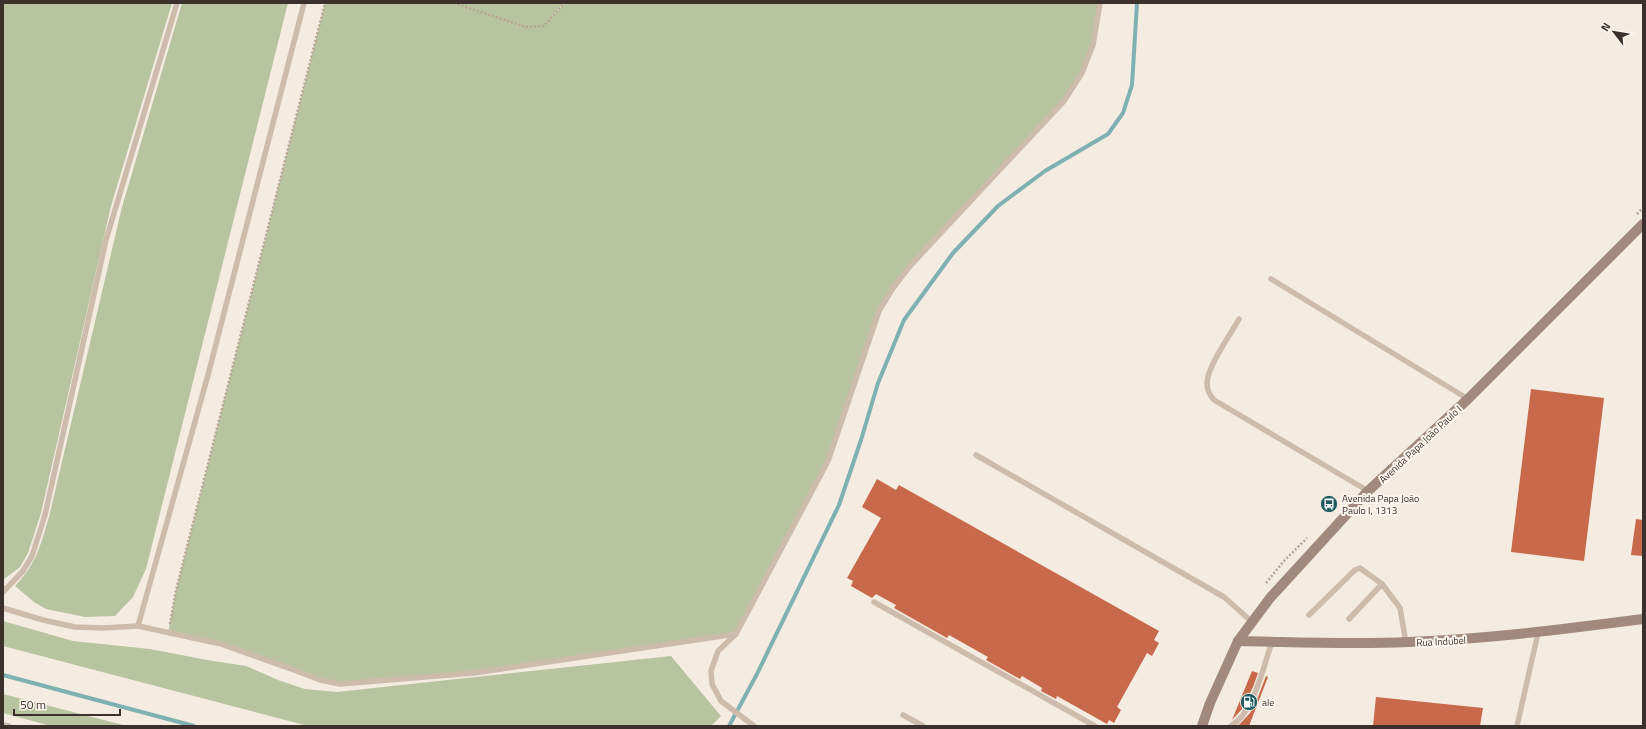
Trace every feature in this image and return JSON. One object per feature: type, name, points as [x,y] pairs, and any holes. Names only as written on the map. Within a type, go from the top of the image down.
[{"type":"main road","name":"Avenida Papa João Paulo I","points":[[1202,726],[1210,703],[1238,641],[1270,598],[1368,491],[1468,399],[1643,224]]},
{"type":"main road","name":"Rua Indubel","points":[[1238,641],[1322,644],[1406,643],[1491,638],[1643,619]]},
{"type":"lane","points":[[3,592],[23,571],[32,556],[45,515],[106,240],[177,3]]},
{"type":"lane","points":[[138,626],[208,374],[304,3]]},
{"type":"lane","points":[[754,726],[721,701],[712,684],[711,671],[718,651],[736,634],[828,461],[879,311],[893,288],[910,266],[1064,102],[1082,73],[1093,45],[1100,3]]},
{"type":"lane","points":[[1271,279],[1468,399]]},
{"type":"lane","points":[[1240,319],[1210,370],[1207,382],[1208,392],[1214,400],[1368,491]]},
{"type":"lane","points":[[976,454],[1224,596],[1251,622]]},
{"type":"lane","points":[[1309,615],[1355,570],[1360,568],[1382,584],[1400,608],[1406,643]]},
{"type":"lane","points":[[1349,619],[1382,584]]},
{"type":"lane","points":[[874,602],[1095,726]]},
{"type":"lane","points":[[3,608],[43,620],[75,627],[103,628],[138,626],[221,644],[320,680],[340,684],[474,672],[736,634]]},
{"type":"lane","points":[[1517,726],[1538,633]]},
{"type":"lane","points":[[1231,726],[1238,722],[1250,705],[1272,642]]},
{"type":"lane","points":[[903,714],[923,726]]},
{"type":"lane","points":[[3,725],[9,726]]},
{"type":"path","points":[[168,633],[178,583],[325,3]]},
{"type":"path","points":[[454,3],[526,27],[544,26],[564,3]]},
{"type":"green space","points":[[3,3],[172,3],[111,206],[41,513],[28,553],[20,567],[3,580]]},
{"type":"green space","points":[[182,3],[288,3],[146,569],[133,597],[115,616],[85,617],[46,609],[34,602],[15,586],[28,570],[37,554],[49,517],[122,207]]},
{"type":"green space","points":[[325,3],[563,3],[548,22],[564,3],[1100,3],[1095,35],[1082,73],[1072,88],[1031,138],[910,266],[879,311],[828,461],[736,634],[474,672],[340,684],[221,644],[168,633],[176,590]]},
{"type":"green space","points":[[3,621],[73,641],[150,649],[246,666],[278,680],[305,689],[337,692],[671,656],[721,716],[711,726],[308,726],[3,646]]},
{"type":"green space","points":[[3,694],[127,726],[51,726],[3,713]]},
{"type":"building","points":[[1531,389],[1604,398],[1584,561],[1511,552]]},
{"type":"building","points":[[877,479],[896,490],[899,485],[1159,631],[1154,640],[1159,643],[1152,656],[1147,653],[1117,707],[1121,710],[1114,723],[1109,720],[1107,724],[1057,696],[1056,699],[1041,691],[1042,688],[1022,676],[1020,679],[986,660],[988,657],[949,635],[947,638],[894,608],[896,605],[876,594],[872,598],[851,586],[853,581],[847,578],[881,518],[862,507]]},
{"type":"building","points":[[1636,519],[1643,520],[1643,556],[1631,555]]},
{"type":"building","points":[[1252,671],[1258,673],[1253,687],[1242,709],[1232,720]]},
{"type":"building","points":[[1266,676],[1268,677],[1249,726],[1238,726],[1250,713]]},
{"type":"building","points":[[1376,697],[1483,708],[1480,726],[1373,726]]},
{"type":"waterway","points":[[729,726],[757,674],[839,505],[878,383],[904,320],[953,253],[998,206],[1045,171],[1108,134],[1123,113],[1132,85],[1137,3]]},
{"type":"waterway","points":[[3,675],[194,726]]},
{"type":"place","name":"Avenida Papa João Paulo I, 1313","points":[[1329,504]]},
{"type":"place","name":"ale","points":[[1249,702]]}]
